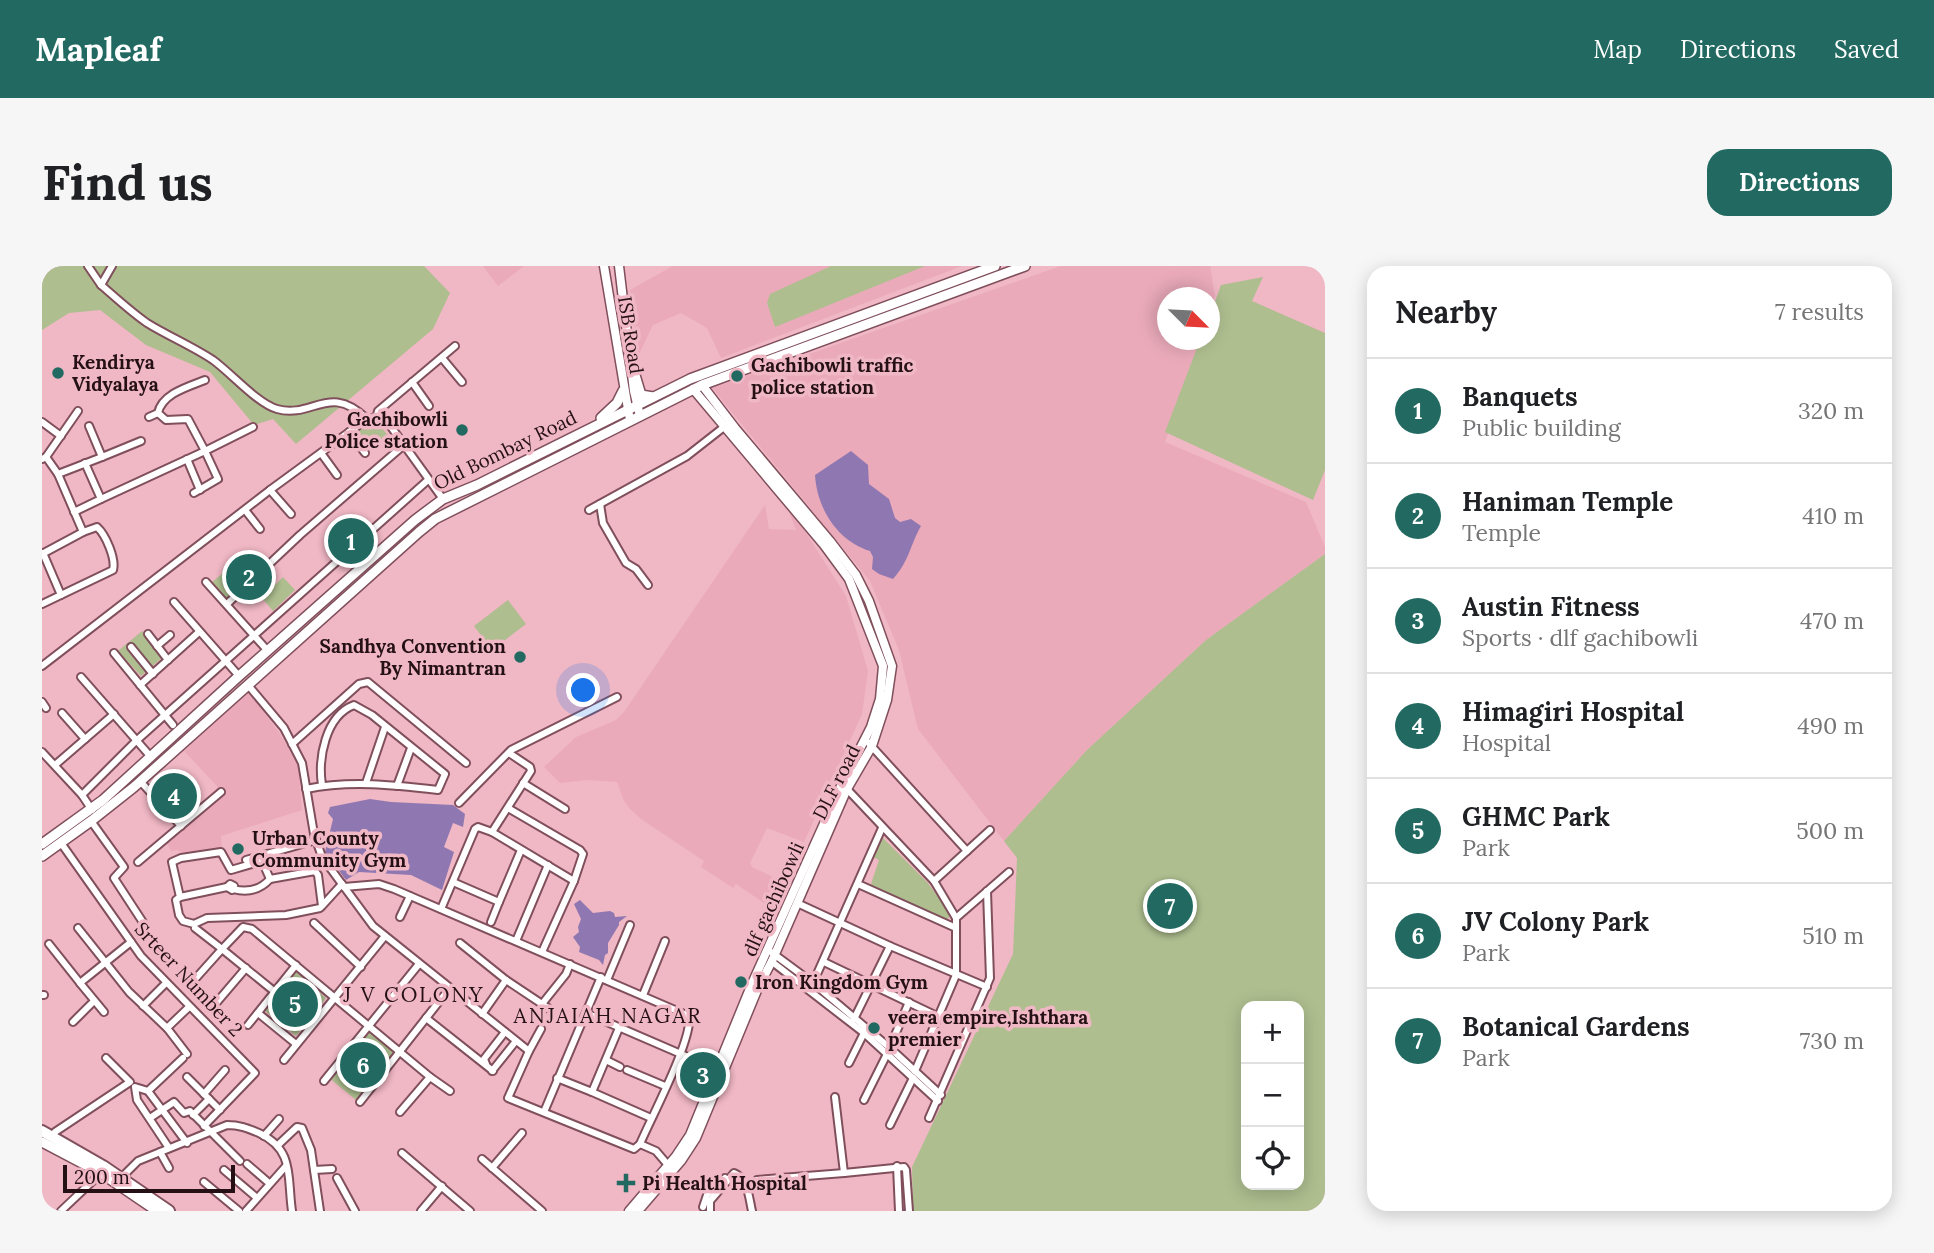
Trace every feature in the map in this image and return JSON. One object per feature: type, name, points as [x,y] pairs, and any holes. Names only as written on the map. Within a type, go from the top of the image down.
[{"type":"highway","points":[[42,1131],[103,1166],[169,1211]]},
{"type":"highway","points":[[42,1140],[100,1168],[169,1211]]},
{"type":"main road","name":"ISB Road","points":[[604,266],[630,421]]},
{"type":"main road","name":"ISB Road","points":[[618,266],[640,415]]},
{"type":"main road","name":"Old Bombay Road","points":[[43,840],[92,810],[415,520],[443,499],[627,409],[719,368],[995,266]]},
{"type":"main road","points":[[42,856],[140,781],[419,532],[470,500],[698,387],[1026,266]]},
{"type":"main road","points":[[632,365],[641,395],[653,397]]},
{"type":"main road","name":"dlf gachibowli","points":[[629,1211],[690,1135],[770,956],[841,786],[871,727],[880,698],[883,666],[852,585],[824,545],[724,427],[698,387]]},
{"type":"main road","name":"DLF road","points":[[638,1211],[681,1161],[696,1138],[770,956],[797,903],[847,789],[872,746],[887,700],[892,666],[869,601],[856,575],[698,387]]},
{"type":"main road","points":[[586,429],[613,408],[623,391]]},
{"type":"main road","points":[[465,490],[470,500]]},
{"type":"main road","points":[[42,1126],[123,1176],[169,1211]]},
{"type":"main road","points":[[42,1140],[101,1173],[157,1211]]},
{"type":"street","points":[[88,266],[101,285],[147,322],[217,363],[270,407],[289,412],[322,402],[340,403],[350,405],[367,419]]},
{"type":"street","points":[[101,285],[112,266]]},
{"type":"street","points":[[376,418],[378,411],[456,346]]},
{"type":"street","points":[[442,358],[462,382]]},
{"type":"street","points":[[149,418],[158,413],[160,403],[167,397],[205,380]]},
{"type":"street","points":[[412,382],[429,406]]},
{"type":"street","points":[[78,411],[44,458],[58,474],[83,532]]},
{"type":"street","points":[[158,413],[166,421],[188,419],[218,479],[197,491],[187,459]]},
{"type":"street","points":[[42,666],[270,490],[367,419],[376,418],[389,424],[443,499]]},
{"type":"street","points":[[42,422],[61,436]]},
{"type":"street","points":[[89,426],[102,457]]},
{"type":"street","points":[[74,512],[253,427]]},
{"type":"street","points":[[589,510],[687,456],[724,427]]},
{"type":"street","points":[[349,432],[365,453]]},
{"type":"street","points":[[58,474],[141,441]]},
{"type":"street","points":[[227,604],[404,445]]},
{"type":"street","points":[[321,453],[337,475]]},
{"type":"street","points":[[85,463],[101,499]]},
{"type":"street","points":[[82,795],[136,741],[428,480]]},
{"type":"street","points":[[270,490],[291,514]]},
{"type":"street","points":[[600,504],[603,523],[626,563],[636,569],[648,585]]},
{"type":"street","points":[[245,510],[260,529]]},
{"type":"street","points":[[42,604],[110,573],[114,567],[103,532],[97,527],[43,554],[61,595]]},
{"type":"street","points":[[206,582],[268,651]]},
{"type":"street","points":[[174,603],[239,676]]},
{"type":"street","points":[[141,685],[199,632]]},
{"type":"street","points":[[148,634],[168,660]]},
{"type":"street","points":[[157,646],[170,635]]},
{"type":"street","points":[[131,648],[153,674]]},
{"type":"street","points":[[114,653],[173,725]]},
{"type":"street","points":[[81,677],[151,757]]},
{"type":"street","points":[[292,744],[359,684],[368,682],[466,763]]},
{"type":"street","points":[[248,685],[284,728],[302,764],[312,837],[322,857],[373,926],[529,1051]]},
{"type":"street","points":[[459,803],[509,753],[617,697]]},
{"type":"street","points":[[306,789],[322,785],[366,783],[438,790],[445,773],[358,706],[349,707],[331,725],[320,761],[322,785]]},
{"type":"street","points":[[62,713],[85,739]]},
{"type":"street","points":[[55,765],[114,714]]},
{"type":"street","points":[[366,783],[385,727]]},
{"type":"street","points":[[865,739],[967,851]]},
{"type":"street","points":[[397,786],[411,748]]},
{"type":"street","points":[[42,752],[82,795],[92,810]]},
{"type":"street","points":[[492,832],[531,768],[509,753]]},
{"type":"street","points":[[140,781],[181,826]]},
{"type":"street","points":[[523,783],[565,809]]},
{"type":"street","points":[[847,789],[934,881],[956,918],[956,975],[890,1125]]},
{"type":"street","points":[[138,862],[220,792]]},
{"type":"street","points":[[508,808],[582,851],[583,860],[575,881],[542,952]]},
{"type":"street","points":[[91,821],[124,867],[114,878],[146,927]]},
{"type":"street","points":[[442,909],[475,829],[482,827],[575,881]]},
{"type":"street","points":[[813,983],[882,828]]},
{"type":"street","points":[[934,881],[990,830]]},
{"type":"street","points":[[246,860],[312,837]]},
{"type":"street","name":"Srteer Number 2","points":[[61,843],[131,942],[166,983],[255,1073],[204,1126]]},
{"type":"street","points":[[491,922],[521,850]]},
{"type":"street","points":[[230,886],[231,870],[221,852],[181,858],[172,862],[180,897],[176,904],[183,921],[194,924],[207,918],[286,915],[322,906],[343,886],[379,884],[689,1016],[690,1022],[680,1054],[640,1144],[634,1149],[508,1098],[541,1029]]},
{"type":"street","points":[[231,870],[260,860],[264,863],[270,879]]},
{"type":"street","points":[[516,941],[548,865]]},
{"type":"street","points":[[180,897],[230,886],[244,891],[256,889],[264,886],[270,879],[315,871],[318,875],[322,906]]},
{"type":"street","points":[[956,918],[1009,872]]},
{"type":"street","points":[[453,882],[499,902]]},
{"type":"street","points":[[858,884],[956,928]]},
{"type":"street","points":[[929,1118],[990,978],[987,891]]},
{"type":"street","points":[[400,917],[410,896]]},
{"type":"street","points":[[797,903],[987,988]]},
{"type":"street","points":[[314,923],[361,967]]},
{"type":"street","points":[[544,1112],[586,1013],[631,925]]},
{"type":"street","points":[[196,978],[243,926],[252,929],[450,1091]]},
{"type":"street","points":[[78,928],[105,964],[167,1028],[185,1056],[148,1091]]},
{"type":"street","points":[[195,928],[275,992]]},
{"type":"street","points":[[284,1060],[385,936]]},
{"type":"street","points":[[643,995],[665,941]]},
{"type":"street","points":[[80,983],[131,942]]},
{"type":"street","points":[[460,943],[551,1010]]},
{"type":"street","points":[[50,944],[104,1012]]},
{"type":"street","points":[[854,1018],[890,946]]},
{"type":"street","points":[[770,956],[813,983],[939,1098]]},
{"type":"street","points":[[770,956],[888,1051]]},
{"type":"street","points":[[824,962],[939,1017]]},
{"type":"street","points":[[324,1081],[419,964]]},
{"type":"street","points":[[542,1004],[566,974],[570,964]]},
{"type":"street","points":[[248,1025],[296,965]]},
{"type":"street","points":[[217,1002],[246,968]]},
{"type":"street","points":[[482,1014],[506,979]]},
{"type":"street","points":[[143,1006],[166,983]]},
{"type":"street","points":[[360,1102],[449,989]]},
{"type":"street","points":[[74,1021],[94,1001]]},
{"type":"street","points":[[863,1100],[909,1002]]},
{"type":"street","points":[[167,1028],[189,1007]]},
{"type":"street","points":[[258,1013],[296,1044]]},
{"type":"street","points":[[586,1013],[718,1070]]},
{"type":"street","points":[[426,1018],[493,1070]]},
{"type":"street","points":[[592,1092],[619,1028]]},
{"type":"street","points":[[493,1070],[483,1060],[505,1032]]},
{"type":"street","points":[[849,1063],[864,1033]]},
{"type":"street","points":[[493,1070],[516,1041]]},
{"type":"street","points":[[106,1058],[132,1085],[137,1100],[169,1148]]},
{"type":"street","points":[[606,1060],[665,1086]]},
{"type":"street","points":[[193,1115],[225,1070]]},
{"type":"street","points":[[187,1077],[220,1110]]},
{"type":"street","points":[[400,1112],[430,1077]]},
{"type":"street","points":[[557,1078],[651,1118]]},
{"type":"street","points":[[132,1085],[148,1091],[187,1143]]},
{"type":"street","points":[[55,1132],[132,1085]]},
{"type":"street","points":[[835,1097],[844,1172]]},
{"type":"street","points":[[150,1118],[173,1102],[184,1113],[189,1111],[240,1161]]},
{"type":"street","points":[[264,1136],[279,1119]]},
{"type":"street","points":[[123,1176],[138,1161],[227,1125],[240,1125],[278,1145],[286,1160],[292,1211]]},
{"type":"street","points":[[278,1145],[297,1127],[302,1128],[310,1150],[320,1211]]},
{"type":"street","points":[[492,1168],[522,1133]]},
{"type":"street","points":[[640,1144],[656,1151],[668,1165]]},
{"type":"street","points":[[160,1152],[169,1168]]},
{"type":"street","points":[[402,1153],[470,1211]]},
{"type":"street","points":[[482,1159],[542,1211]]},
{"type":"street","points":[[247,1164],[269,1183]]},
{"type":"street","points":[[246,1211],[286,1166]]},
{"type":"street","points":[[757,1180],[902,1166],[906,1170],[909,1211]]},
{"type":"street","points":[[897,1167],[899,1211]]},
{"type":"street","points":[[314,1170],[332,1169]]},
{"type":"street","points":[[224,1170],[257,1198]]},
{"type":"street","points":[[61,1211],[101,1173]]},
{"type":"street","points":[[703,1207],[706,1195],[719,1181],[734,1173],[742,1177],[752,1211]]},
{"type":"street","points":[[710,1211],[710,1201],[730,1176]]},
{"type":"street","points":[[337,1178],[355,1211]]},
{"type":"street","points":[[204,1182],[239,1211]]},
{"type":"street","points":[[421,1211],[442,1186]]},
{"type":"shaded area","points":[[483,266],[524,266],[498,286]]},
{"type":"shaded area","points":[[673,266],[962,266],[721,358],[707,328],[681,313],[653,325],[638,356],[630,290]]},
{"type":"shaded area","points":[[1061,266],[1210,266],[1214,287],[1157,287],[1157,350],[1197,350],[1165,442],[1306,502],[1325,547],[1325,554],[1206,640],[1087,750],[1004,841],[918,729],[899,650],[870,581],[712,388]]},
{"type":"shaded area","points":[[851,451],[868,465],[869,484],[889,499],[895,518],[900,522],[911,519],[921,526],[906,559],[893,579],[872,569],[873,557],[870,551],[848,540],[839,531],[831,522],[820,499],[815,475]]},
{"type":"shaded area","points":[[784,498],[846,596],[868,671],[862,714],[804,842],[767,828],[750,863],[752,867],[788,884],[779,905],[776,906],[764,903],[736,884],[733,888],[701,867],[704,861],[630,809],[617,782],[588,780],[560,783],[544,767],[576,737],[616,720],[624,712],[765,505],[769,529],[796,530]]},
{"type":"shaded area","points":[[247,691],[278,731],[298,765],[302,810],[221,836],[222,849],[189,854],[171,851],[166,840],[218,787],[184,751]]},
{"type":"shaded area","points":[[370,799],[453,805],[465,814],[463,827],[453,823],[444,847],[454,852],[442,890],[411,875],[359,872],[346,880],[325,852],[333,819],[328,813],[330,807]]},
{"type":"shaded area","points":[[580,900],[593,913],[610,911],[615,917],[627,916],[619,922],[608,943],[608,953],[603,965],[599,960],[579,952],[580,947],[573,937],[579,932],[581,919],[574,904]]},
{"type":"green space","points":[[42,266],[424,266],[450,293],[433,329],[296,444],[273,419],[254,425],[210,372],[146,345],[100,310],[69,313],[42,330]]},
{"type":"green space","points":[[831,266],[925,266],[775,327],[767,303],[770,294]]},
{"type":"green space","points":[[1263,277],[1252,301],[1325,333],[1325,470],[1313,500],[1165,432],[1196,350],[1220,350],[1221,285]]},
{"type":"green space","points":[[371,423],[381,426],[388,436],[366,453],[352,434]]},
{"type":"green space","points":[[1325,554],[1325,1211],[913,1211],[912,1167],[1013,954],[1017,858],[1004,841],[1087,750],[1206,640]]},
{"type":"green space","points":[[239,560],[254,576],[226,599],[211,583]]},
{"type":"green space","points":[[266,574],[275,585],[283,577],[295,590],[273,611],[262,598],[266,592],[256,583]]},
{"type":"green space","points":[[508,600],[526,624],[492,650],[474,626]]},
{"type":"green space","points":[[142,631],[163,657],[141,676],[118,651]]},
{"type":"green space","points":[[881,836],[927,882],[951,914],[947,920],[870,887],[879,860],[871,856]]},
{"type":"green space","points":[[296,972],[326,998],[296,1036],[264,1010]]},
{"type":"green space","points":[[370,1031],[396,1053],[356,1100],[329,1078]]},
{"type":"place","name":"Kendirya Vidyalaya","points":[[58,373]]},
{"type":"place","name":"Gachibowli traffic police station","points":[[737,376]]},
{"type":"place","name":"Gachibowli Police station","points":[[462,430]]},
{"type":"place","name":"Banquets","points":[[351,541]]},
{"type":"place","name":"Haniman Temple","points":[[249,577]]},
{"type":"place","name":"Sandhya Convention By Nimantran","points":[[520,657]]},
{"type":"place","name":"Himagiri Hospital","points":[[174,796]]},
{"type":"place","name":"Urban County Community Gym","points":[[238,849]]},
{"type":"place","name":"Botanical Gardens","points":[[1170,906]]},
{"type":"place","name":"Iron Kingdom Gym","points":[[741,982]]},
{"type":"place","name":"GHMC Park","points":[[295,1004]]},
{"type":"place","name":"veera empire,Ishthara premier","points":[[874,1028]]},
{"type":"place","name":"JV Colony Park","points":[[363,1065]]},
{"type":"place","name":"Austin Fitness","points":[[703,1075]]},
{"type":"place","name":"Pi Health Hospital","points":[[626,1183]]},
{"type":"district","name":"J V COLONY","points":[[414,994]]},
{"type":"district","name":"ANJAIAH NAGAR","points":[[608,1015]]}]
